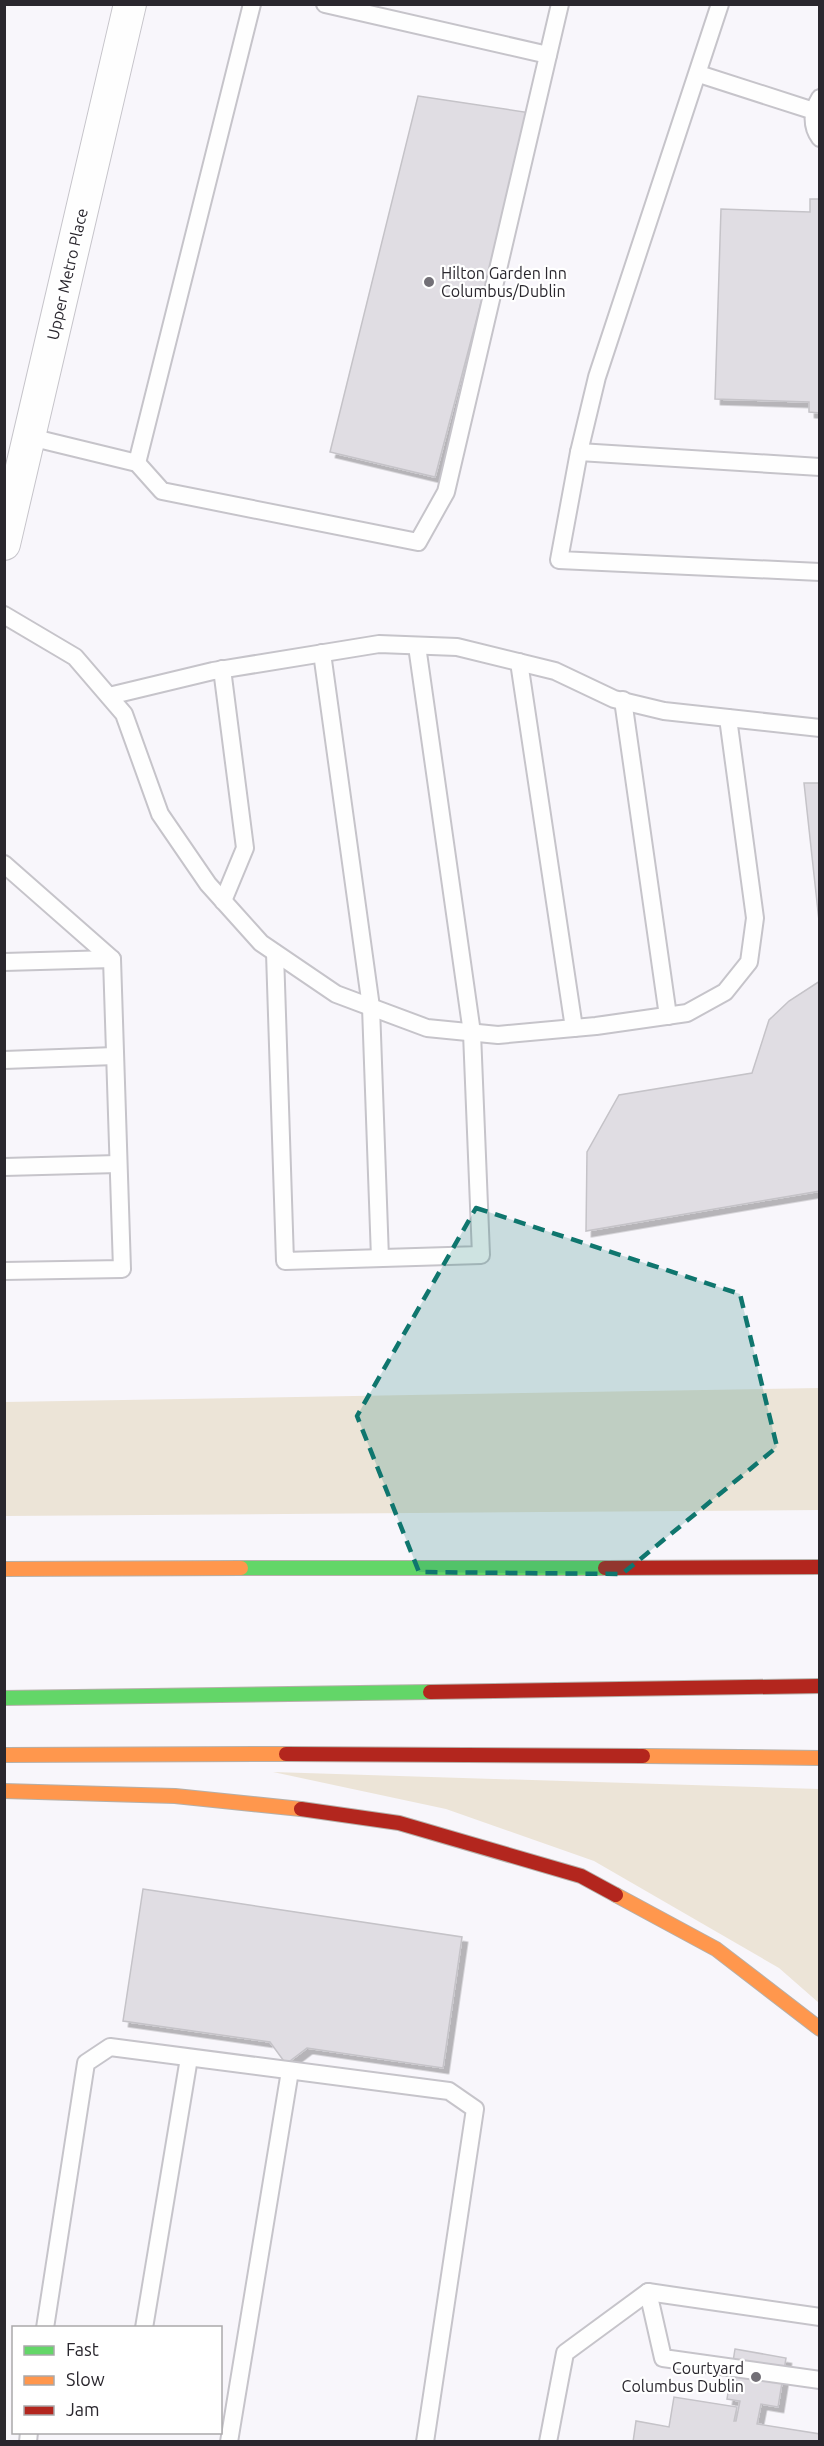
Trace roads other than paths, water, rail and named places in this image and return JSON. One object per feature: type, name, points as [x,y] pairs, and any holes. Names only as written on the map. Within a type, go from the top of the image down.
[{"type":"main road","points":[[4,1569],[819,1567]]},
{"type":"main road","points":[[4,1698],[819,1686]]},
{"type":"main road","points":[[4,1755],[380,1754],[819,1758]]},
{"type":"main road","points":[[4,1791],[175,1796],[283,1806],[399,1822],[581,1876],[717,1949],[819,2029]]},
{"type":"street","name":"Upper Metro Place","points":[[4,544],[130,4]]},
{"type":"lane","points":[[137,463],[252,4]]},
{"type":"lane","points":[[325,4],[548,55]]},
{"type":"lane","points":[[30,436],[137,463],[162,491],[418,542],[446,492],[560,4]]},
{"type":"lane","points":[[720,4],[699,74],[597,377],[579,452],[559,560],[819,572]]},
{"type":"lane","points":[[699,74],[817,105],[813,123],[819,138]]},
{"type":"lane","points":[[579,452],[819,467]]},
{"type":"lane","points":[[4,615],[75,657],[124,714],[160,814],[208,884],[261,944],[336,994],[427,1028],[498,1035],[574,1028],[687,1013],[725,992],[749,962],[755,918],[728,718]]},
{"type":"lane","points":[[109,696],[222,669],[379,644],[457,647],[555,671],[623,700],[664,711],[819,728]]},
{"type":"lane","points":[[275,953],[285,1261],[481,1255],[472,1033],[417,646]]},
{"type":"lane","points":[[322,653],[371,1007],[380,1258]]},
{"type":"lane","points":[[519,662],[574,1028]]},
{"type":"lane","points":[[222,669],[245,848],[223,901]]},
{"type":"lane","points":[[623,700],[668,1016]]},
{"type":"lane","points":[[4,864],[112,959],[122,1269],[4,1271]]},
{"type":"lane","points":[[4,962],[112,959]]},
{"type":"lane","points":[[4,1060],[115,1056]]},
{"type":"lane","points":[[4,1167],[118,1164]]},
{"type":"lane","points":[[45,2326],[86,2063],[110,2047],[449,2091],[475,2109],[425,2442]]},
{"type":"lane","points":[[144,2326],[189,2058]]},
{"type":"lane","points":[[229,2442],[290,2071]]},
{"type":"lane","points":[[648,2292],[663,2358],[819,2380]]},
{"type":"lane","points":[[548,2442],[565,2353],[648,2292],[819,2317]]},
{"type":"place","name":"Hilton Garden Inn Columbus/Dublin","points":[[429,282]]},
{"type":"place","name":"Courtyard Columbus Dublin","points":[[756,2377]]}]
